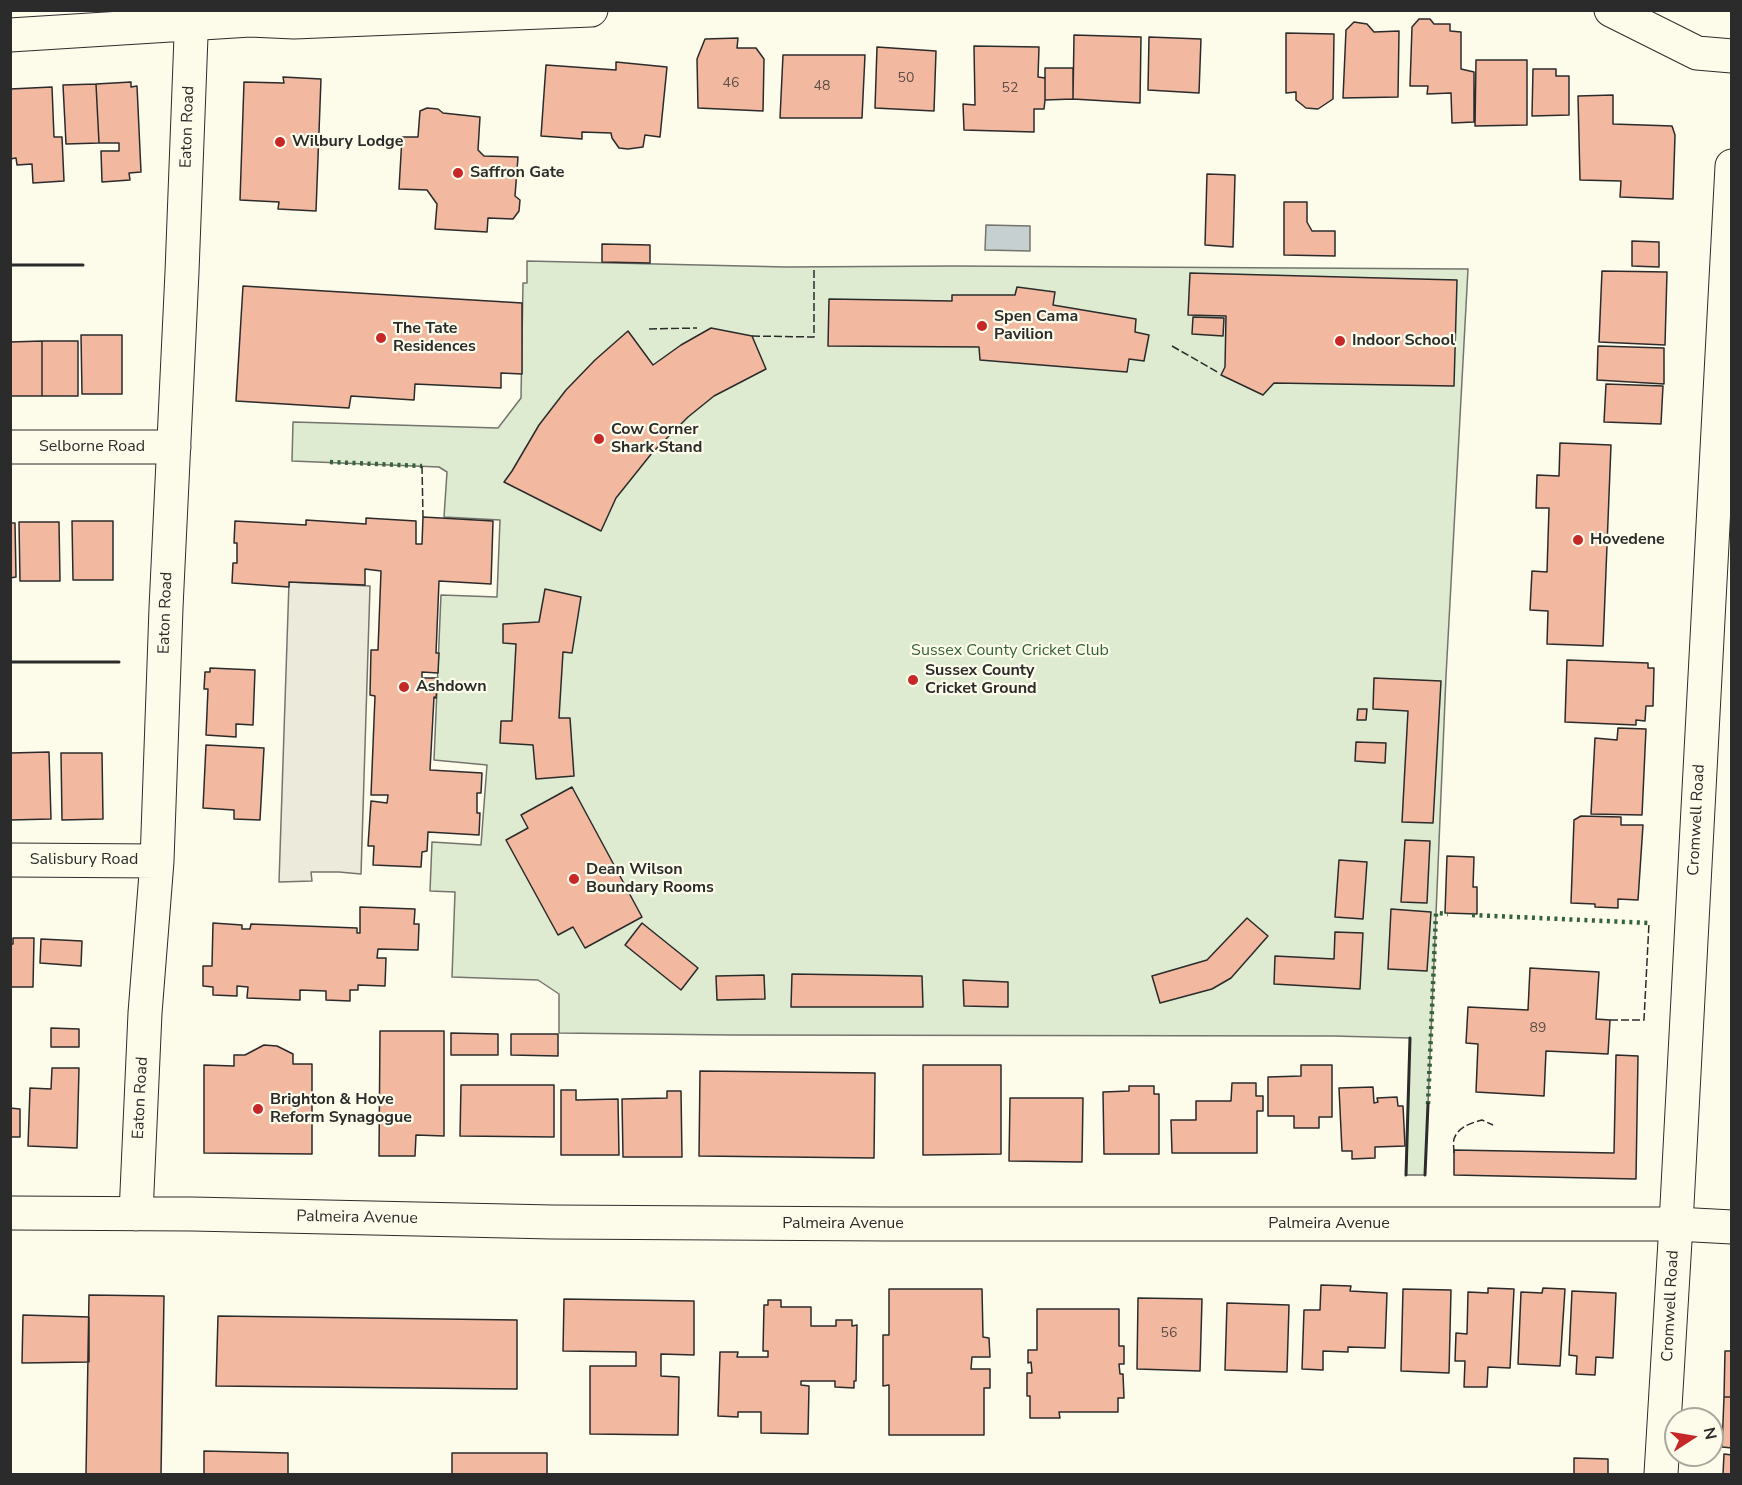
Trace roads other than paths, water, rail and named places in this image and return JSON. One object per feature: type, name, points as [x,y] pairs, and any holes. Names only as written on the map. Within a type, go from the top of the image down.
[{"type":"street","points":[[10,35],[87,21],[135,26],[192,17],[250,20],[294,16],[591,10]]},
{"type":"street","points":[[1611,10],[1697,53],[1731,56]]},
{"type":"street","name":"Eaton Road","points":[[136,1214],[145,1013],[157,861],[192,17]]},
{"type":"street","name":"Cromwell Road","points":[[1661,1474],[1724,460],[1731,166]]},
{"type":"street","name":"Selborne Road","points":[[10,447],[174,447]]},
{"type":"street","name":"Salisbury Road","points":[[10,860],[157,861]]},
{"type":"street","name":"Palmeira Avenue","points":[[10,1213],[192,1214],[552,1222],[1676,1224],[1731,1227]]},
{"type":"place","name":"Wilbury Lodge","points":[[280,142]]},
{"type":"place","name":"Saffron Gate","points":[[458,173]]},
{"type":"place","name":"Spen Cama Pavilion","points":[[982,326]]},
{"type":"place","name":"The Tate Residences","points":[[381,338]]},
{"type":"place","name":"Indoor School","points":[[1340,341]]},
{"type":"place","name":"Cow Corner Shark Stand","points":[[599,439]]},
{"type":"place","name":"Hovedene","points":[[1578,540]]},
{"type":"place","name":"Sussex County Cricket Ground","points":[[913,680]]},
{"type":"place","name":"Ashdown","points":[[404,687]]},
{"type":"place","name":"Dean Wilson Boundary Rooms","points":[[574,879]]},
{"type":"place","name":"Brighton & Hove Reform Synagogue","points":[[258,1109]]},
{"type":"park label","name":"Sussex County Cricket Club","points":[[1010,651]]}]
